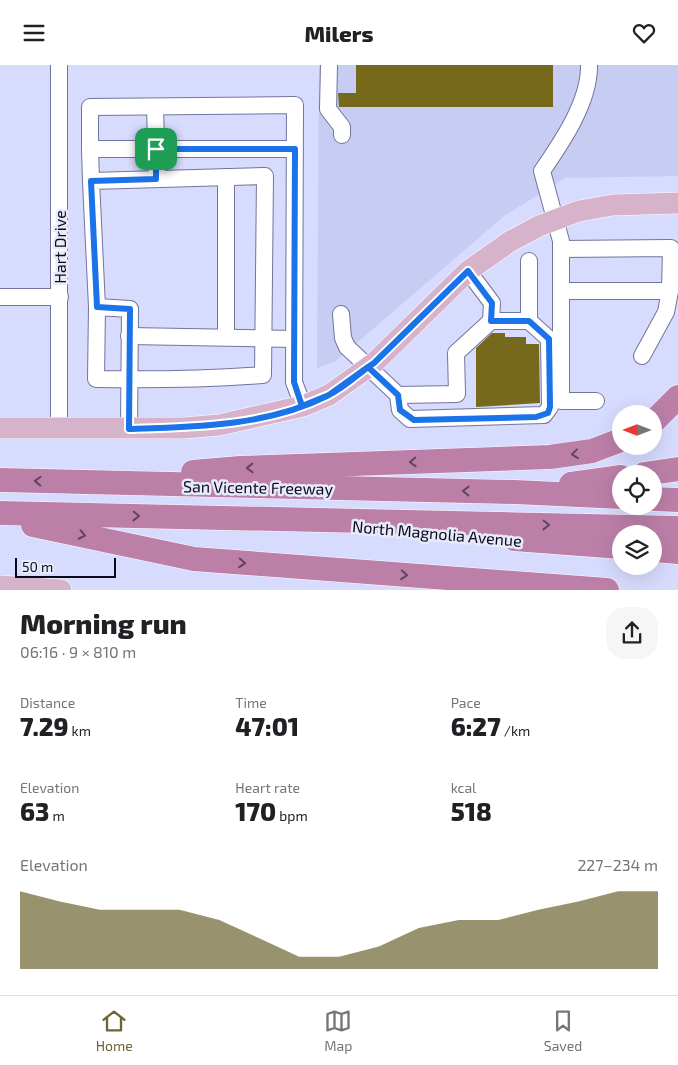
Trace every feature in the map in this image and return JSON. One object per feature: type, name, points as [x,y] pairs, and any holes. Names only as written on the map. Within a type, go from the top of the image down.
[{"type":"highway","points":[[662,413],[678,397]]},
{"type":"highway","points":[[75,483],[240,468],[550,457],[592,451],[612,443]]},
{"type":"highway","points":[[662,471],[678,469]]},
{"type":"highway","points":[[515,492],[612,478]]},
{"type":"highway","name":"San Vicente Freeway","points":[[0,480],[515,492]]},
{"type":"highway","points":[[515,492],[612,497]]},
{"type":"highway","points":[[662,499],[678,500]]},
{"type":"highway","name":"San Vicente Freeway","points":[[0,513],[253,518]]},
{"type":"highway","points":[[0,517],[194,559],[607,590]]},
{"type":"highway","points":[[253,518],[678,527]]},
{"type":"highway","name":"North Magnolia Avenue","points":[[253,518],[612,546]]},
{"type":"highway","points":[[662,551],[678,552]]},
{"type":"main road","points":[[0,429],[129,429],[219,425],[302,406],[329,395],[368,367],[468,271],[509,242],[554,220],[580,211],[613,205],[678,203]]},
{"type":"main road","points":[[0,586],[60,590]]},
{"type":"street","name":"Hart Drive","points":[[59,65],[59,430]]},
{"type":"street","points":[[329,65],[328,109],[342,127],[342,135]]},
{"type":"street","points":[[590,65],[587,85],[574,119],[560,145],[542,171],[554,220],[562,241],[562,401],[596,401]]},
{"type":"street","points":[[91,181],[265,176],[263,375],[129,380],[96,379],[97,307],[91,181],[90,107],[295,105],[294,382],[302,406]]},
{"type":"street","points":[[155,107],[156,179]]},
{"type":"street","points":[[90,149],[295,149]]},
{"type":"street","points":[[226,177],[226,337]]},
{"type":"street","points":[[562,249],[672,248],[670,291],[666,312],[642,356]]},
{"type":"street","points":[[529,261],[529,321]]},
{"type":"street","points":[[468,271],[492,303],[491,321]]},
{"type":"street","points":[[562,291],[670,291]]},
{"type":"street","points":[[0,297],[60,297]]},
{"type":"street","points":[[97,307],[130,309],[129,429]]},
{"type":"street","points":[[340,314],[342,338],[347,347],[398,395],[400,410],[414,420],[544,415],[550,407],[549,339],[529,321],[491,321],[456,353],[457,394],[398,395]]},
{"type":"street","points":[[129,336],[294,339]]},
{"type":"shaded area","points":[[319,65],[678,65],[678,176],[565,178],[504,216],[336,361],[317,368]]},
{"type":"building","points":[[356,65],[553,65],[553,107],[339,107],[338,93],[356,93]]},
{"type":"building","points":[[492,333],[505,333],[505,337],[526,337],[526,344],[539,344],[540,403],[476,407],[476,348]]},
{"type":"route","points":[[156,149],[156,179],[91,181],[97,307],[130,309],[129,429],[219,425],[273,414],[302,406],[329,395],[368,367],[398,395],[400,410],[410,419],[536,417],[548,413],[550,407],[549,339],[529,321],[491,321],[492,303],[468,271],[374,363],[368,367],[329,395],[302,406],[294,382],[295,149],[156,149]]}]
